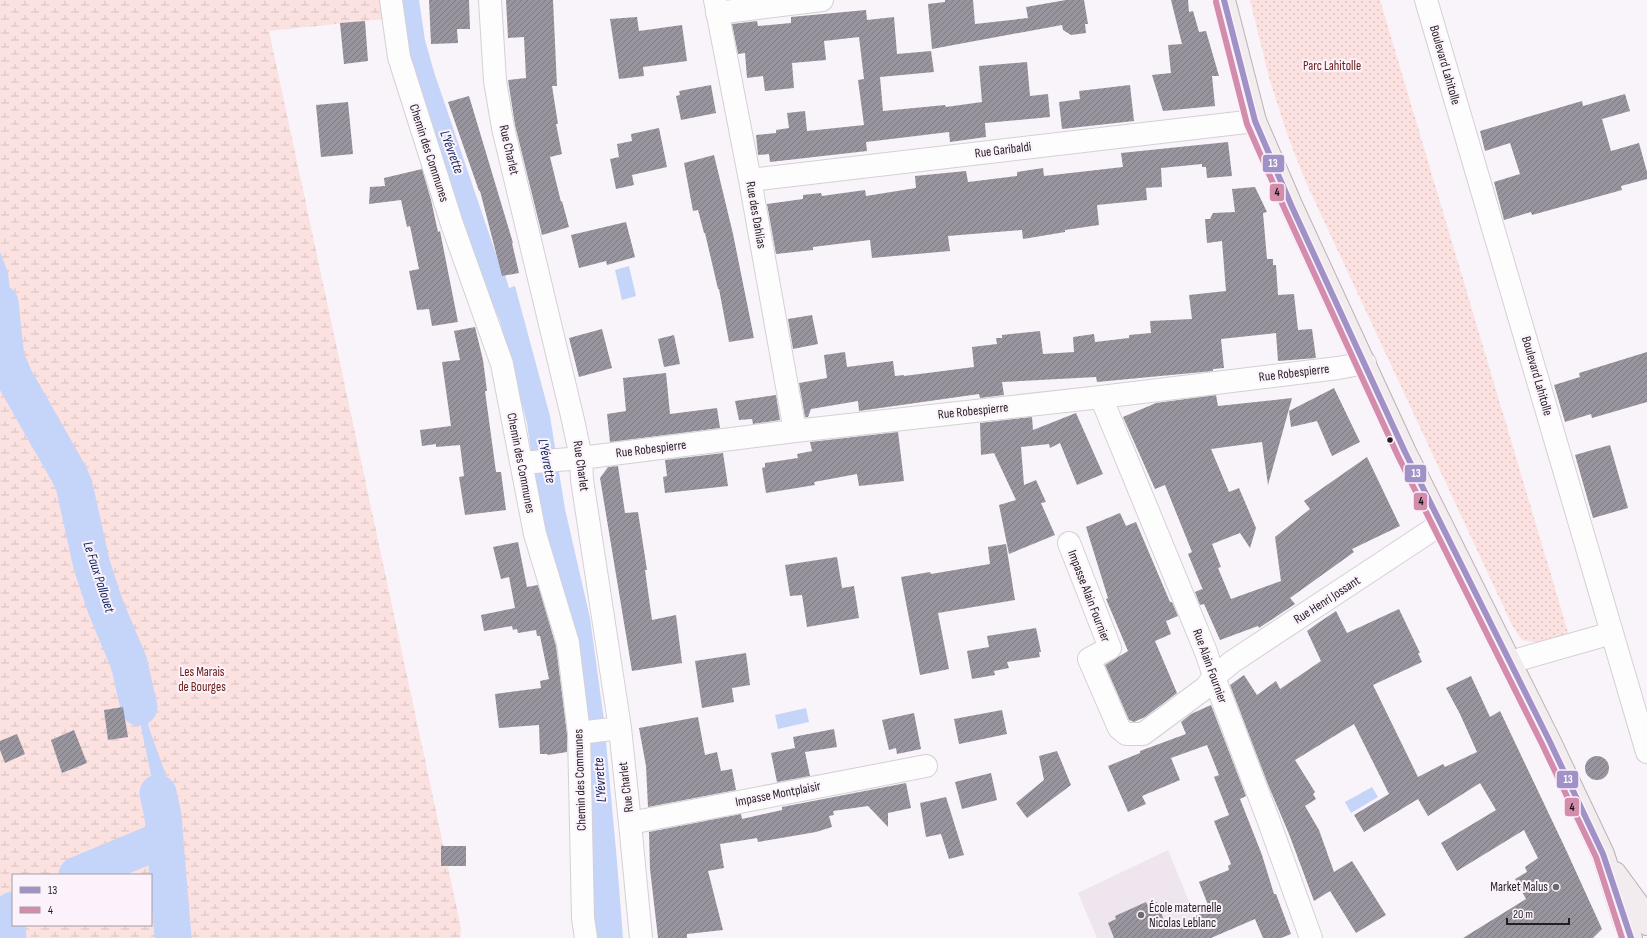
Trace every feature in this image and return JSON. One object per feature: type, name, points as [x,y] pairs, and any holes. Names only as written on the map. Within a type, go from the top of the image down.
[{"type":"main road","points":[[1224,0],[1255,121],[1292,207],[1405,452],[1510,662],[1602,854],[1624,923],[1631,938]]},
{"type":"main road","points":[[1602,854],[1639,906],[1647,924]]},
{"type":"street","name":"Chemin des Communes","points":[[391,0],[399,57],[452,224],[502,364],[526,463],[535,534],[568,643],[582,732],[583,918],[586,938]]},
{"type":"street","name":"Rue Charlet","points":[[490,0],[495,81],[503,128],[573,420],[572,459],[582,480],[615,728],[630,822],[640,938]]},
{"type":"street","points":[[716,6],[822,0]]},
{"type":"street","name":"Boulevard Lahitolle","points":[[1426,0],[1647,752]]},
{"type":"street","name":"Rue des Dahlias","points":[[716,6],[750,180],[795,431]]},
{"type":"street","name":"Rue Garibaldi","points":[[750,180],[1255,121]]},
{"type":"street","name":"Rue Robespierre","points":[[526,463],[572,459],[795,431],[1100,397],[1338,368],[1365,363]]},
{"type":"street","name":"Rue Alain Fournier","points":[[1100,397],[1206,652],[1311,938]]},
{"type":"street","name":"Rue Henri Jossant","points":[[1214,677],[1232,662],[1441,524]]},
{"type":"street","name":"Impasse Alain Fournier","points":[[1069,543],[1110,648],[1089,659],[1119,728],[1126,734],[1143,734],[1205,688],[1214,677]]},
{"type":"street","points":[[1510,662],[1612,633]]},
{"type":"street","points":[[582,732],[615,728]]},
{"type":"street","name":"Impasse Montplaisir","points":[[630,822],[926,766]]},
{"type":"shaded area","name":"École maternelle Nicolas Leblanc","points":[[1168,850],[1204,938],[1097,938],[1078,893]]},
{"type":"green space","name":"Les Marais de Bourges","points":[[0,0],[401,0],[403,17],[269,31],[461,928],[460,938],[0,938]]},
{"type":"green space","name":"Parc Lahitolle","points":[[1250,0],[1380,0],[1570,639],[1545,644],[1522,640],[1512,625],[1305,180],[1287,134],[1269,77]]},
{"type":"water","name":"L'Yévrette","points":[[402,0],[419,0],[425,40],[434,72],[500,266],[505,275],[509,288],[515,286],[550,416],[565,509],[590,618],[604,720],[623,938],[594,938],[576,643],[538,500],[527,423],[500,321],[487,291],[419,90],[410,58]]},
{"type":"water","points":[[0,252],[8,272],[15,347],[22,366],[81,471],[86,486],[99,549],[115,604],[132,640],[149,728],[167,778],[171,796],[175,832],[179,938],[174,938],[166,847],[124,645],[92,567],[72,473],[8,366],[0,302]]},
{"type":"water","points":[[629,266],[636,296],[622,300],[615,270]]},
{"type":"water","points":[[806,708],[809,722],[778,729],[775,715]]},
{"type":"water","points":[[1372,787],[1378,797],[1351,813],[1345,802]]},
{"type":"building","points":[[429,0],[469,0],[470,29],[457,29],[458,43],[431,44]]},
{"type":"building","points":[[506,0],[553,0],[557,86],[552,86],[558,124],[556,124],[562,154],[550,157],[569,227],[542,235],[515,125],[508,80],[526,78],[524,37],[508,38]]},
{"type":"building","points":[[945,0],[973,0],[975,24],[1028,18],[1026,7],[1066,0],[1084,0],[1088,24],[1085,24],[1086,33],[1071,35],[1063,30],[1062,25],[932,49],[928,4],[945,2]]},
{"type":"building","points":[[1171,0],[1188,0],[1189,12],[1193,11],[1199,32],[1206,31],[1219,76],[1212,76],[1215,106],[1163,111],[1152,75],[1171,73],[1168,45],[1182,44]]},
{"type":"building","points":[[866,10],[867,20],[894,17],[897,54],[931,51],[934,72],[880,77],[883,111],[945,105],[946,107],[982,102],[979,66],[1027,62],[1030,96],[1048,94],[1050,117],[985,123],[986,137],[950,142],[949,132],[866,142],[867,151],[770,162],[769,154],[758,155],[756,135],[776,133],[776,130],[789,128],[787,113],[805,111],[807,131],[864,125],[858,80],[864,79],[859,37],[824,41],[826,60],[792,63],[794,88],[765,91],[763,76],[747,78],[745,53],[738,54],[732,24],[757,21],[758,26],[791,23],[791,17]]},
{"type":"building","points":[[637,17],[639,31],[682,25],[687,61],[643,67],[644,76],[619,79],[610,19]]},
{"type":"building","points":[[365,21],[368,61],[344,64],[340,23]]},
{"type":"building","points":[[711,85],[716,113],[681,120],[676,96],[680,95],[679,91]]},
{"type":"building","points":[[1130,85],[1134,121],[1062,129],[1059,102],[1080,99],[1079,91]]},
{"type":"building","points":[[1625,94],[1630,111],[1602,119],[1611,151],[1639,143],[1647,172],[1647,179],[1621,186],[1622,190],[1532,215],[1531,212],[1504,220],[1494,182],[1520,174],[1510,143],[1485,151],[1480,131],[1582,101],[1583,106]]},
{"type":"building","points":[[469,96],[513,243],[519,273],[502,276],[480,191],[448,102]]},
{"type":"building","points":[[348,102],[353,154],[321,157],[316,105]]},
{"type":"building","points":[[659,128],[667,167],[632,175],[634,185],[616,189],[610,159],[619,157],[617,144],[632,141],[631,134]]},
{"type":"building","points":[[1228,142],[1232,176],[1207,178],[1206,167],[1202,167],[1202,164],[1161,168],[1162,187],[1146,188],[1147,200],[1097,205],[1099,225],[1065,230],[1065,232],[1023,239],[1022,230],[948,236],[950,251],[872,258],[870,240],[813,247],[813,250],[776,254],[767,204],[803,199],[803,195],[821,193],[822,196],[865,190],[866,196],[916,188],[915,176],[966,171],[968,182],[1017,176],[1017,172],[1043,168],[1044,176],[1123,167],[1121,153]]},
{"type":"building","points":[[714,155],[733,234],[754,338],[729,342],[719,289],[705,233],[698,210],[693,211],[684,163]]},
{"type":"building","points":[[422,169],[438,232],[440,231],[458,322],[432,326],[429,309],[417,310],[409,271],[419,269],[410,226],[407,227],[401,200],[369,204],[370,187],[385,186],[384,178]]},
{"type":"building","points":[[1255,187],[1267,212],[1263,213],[1267,259],[1273,259],[1273,265],[1276,265],[1278,295],[1294,294],[1298,330],[1312,329],[1316,358],[1278,361],[1276,333],[1221,339],[1224,368],[1213,369],[1213,371],[1097,382],[1096,377],[1002,382],[1004,395],[980,398],[979,394],[859,411],[858,401],[811,409],[808,417],[805,417],[799,383],[827,378],[824,355],[845,352],[847,367],[893,361],[895,376],[904,376],[974,367],[972,347],[997,344],[996,338],[1002,338],[1002,335],[1040,331],[1043,354],[1074,352],[1073,337],[1094,334],[1095,342],[1129,338],[1129,335],[1151,333],[1150,321],[1192,319],[1189,295],[1226,291],[1222,241],[1207,243],[1205,219],[1210,219],[1213,213],[1235,212],[1232,189]]},
{"type":"building","points":[[626,222],[635,257],[607,265],[606,261],[579,268],[571,235]]},
{"type":"building","points":[[812,315],[818,344],[793,349],[788,319]]},
{"type":"building","points":[[475,327],[483,360],[487,391],[485,391],[496,472],[501,472],[506,510],[465,515],[459,477],[464,476],[460,445],[436,447],[436,444],[422,446],[420,430],[451,426],[442,362],[460,360],[454,331]]},
{"type":"building","points":[[602,329],[612,368],[579,377],[569,338]]},
{"type":"building","points":[[674,335],[680,364],[664,367],[658,339]]},
{"type":"building","points":[[1647,352],[1647,402],[1592,418],[1591,414],[1565,422],[1554,385],[1580,377],[1579,373]]},
{"type":"building","points":[[666,373],[670,414],[717,408],[720,428],[610,442],[607,414],[626,411],[623,378]]},
{"type":"building","points":[[1334,388],[1360,442],[1332,456],[1317,421],[1291,427],[1289,411]]},
{"type":"building","points":[[776,395],[780,420],[753,424],[752,419],[739,420],[735,401]]},
{"type":"building","points":[[1216,395],[1218,406],[1292,398],[1268,485],[1262,442],[1211,449],[1229,492],[1239,488],[1256,528],[1250,548],[1240,533],[1212,544],[1221,567],[1218,568],[1231,599],[1281,581],[1275,537],[1310,509],[1304,501],[1367,457],[1400,526],[1352,549],[1354,552],[1290,598],[1295,604],[1259,628],[1258,626],[1220,640],[1204,604],[1200,605],[1195,592],[1202,589],[1203,590],[1188,554],[1192,552],[1165,485],[1155,489],[1123,417],[1156,403]]},
{"type":"building","points":[[1076,413],[1103,474],[1077,485],[1060,443],[1050,448],[1049,444],[1021,447],[1024,485],[1036,480],[1046,502],[1041,503],[1055,535],[1009,554],[999,505],[1016,500],[994,453],[981,455],[980,423],[1032,417],[1033,430]]},
{"type":"building","points":[[898,432],[904,481],[859,486],[857,474],[814,482],[815,485],[766,493],[762,468],[765,467],[765,463],[798,458],[797,454],[812,451],[810,442]]},
{"type":"building","points":[[1610,445],[1628,508],[1593,518],[1575,455]]},
{"type":"building","points":[[723,453],[728,486],[665,493],[663,477],[667,476],[665,460]]},
{"type":"building","points":[[618,466],[625,513],[638,512],[647,570],[645,570],[652,620],[676,615],[682,663],[632,671],[600,478],[608,467]]},
{"type":"building","points":[[1120,513],[1126,526],[1136,522],[1170,602],[1172,602],[1178,616],[1166,621],[1171,634],[1155,641],[1177,693],[1145,717],[1134,722],[1129,720],[1105,665],[1128,651],[1106,599],[1108,598],[1086,527]]},
{"type":"building","points":[[518,542],[527,587],[538,585],[556,646],[567,734],[567,752],[548,755],[540,754],[539,725],[499,728],[495,694],[541,688],[540,681],[549,679],[540,636],[537,636],[536,630],[518,633],[517,629],[513,630],[512,626],[484,631],[481,615],[515,608],[509,577],[501,579],[493,547]]},
{"type":"building","points":[[1006,544],[1015,600],[938,613],[949,669],[920,675],[901,577],[930,572],[931,574],[990,564],[988,547]]},
{"type":"building","points":[[837,557],[842,588],[854,586],[859,618],[807,627],[802,595],[790,596],[785,565]]},
{"type":"building","points":[[1399,609],[1420,653],[1418,653],[1422,662],[1373,685],[1418,777],[1443,764],[1445,767],[1477,752],[1460,714],[1446,688],[1471,676],[1490,717],[1500,711],[1567,852],[1602,929],[1593,938],[1463,938],[1526,899],[1515,879],[1527,872],[1525,867],[1538,858],[1524,830],[1457,871],[1441,843],[1496,810],[1480,783],[1428,816],[1418,799],[1364,832],[1354,815],[1389,794],[1354,724],[1295,760],[1315,792],[1313,794],[1316,799],[1305,806],[1319,830],[1334,872],[1352,861],[1386,915],[1356,933],[1330,891],[1314,901],[1230,685],[1244,675],[1257,695],[1276,681],[1280,689],[1321,661],[1307,631],[1318,623],[1336,611],[1347,633]]},
{"type":"building","points":[[1036,628],[1041,652],[1039,652],[1040,657],[1007,662],[1009,668],[994,671],[995,675],[972,679],[967,651],[989,647],[987,636]]},
{"type":"building","points":[[746,653],[750,685],[732,688],[734,702],[702,708],[695,661]]},
{"type":"building","points":[[1211,705],[1246,796],[1240,799],[1262,855],[1274,894],[1276,894],[1291,934],[1281,938],[1263,938],[1255,919],[1211,938],[1114,938],[1108,923],[1116,919],[1115,916],[1146,902],[1148,906],[1157,902],[1167,928],[1210,910],[1199,882],[1229,870],[1228,866],[1231,864],[1214,821],[1229,815],[1214,777],[1219,775],[1207,745],[1171,758],[1180,780],[1142,796],[1146,804],[1128,812],[1108,766],[1140,753],[1140,751],[1186,734],[1181,722],[1191,714]]},
{"type":"building","points":[[123,707],[128,737],[108,740],[104,710]]},
{"type":"building","points":[[1002,710],[1007,734],[959,744],[954,719]]},
{"type":"building","points":[[914,713],[921,749],[897,754],[896,748],[889,750],[882,720]]},
{"type":"building","points":[[698,717],[705,755],[717,752],[721,771],[732,769],[736,790],[648,807],[646,766],[639,728]]},
{"type":"building","points":[[834,729],[837,747],[805,752],[810,776],[777,782],[771,753],[795,748],[793,737]]},
{"type":"building","points":[[74,730],[87,763],[62,773],[51,740]]},
{"type":"building","points":[[17,734],[25,754],[5,763],[0,750],[0,741]]},
{"type":"building","points":[[1057,751],[1071,785],[1027,818],[1016,803],[1044,780],[1039,756]]},
{"type":"building","points":[[1597,756],[1605,760],[1609,768],[1605,776],[1597,780],[1589,776],[1585,768],[1589,760]]},
{"type":"building","points":[[991,773],[997,800],[962,809],[955,782]]},
{"type":"building","points":[[906,783],[911,808],[888,813],[888,827],[868,806],[833,811],[834,815],[829,816],[832,827],[816,832],[758,842],[757,838],[720,844],[724,868],[708,871],[723,930],[687,934],[687,938],[658,938],[650,869],[649,832],[741,814],[742,819],[782,810],[782,807]]},
{"type":"building","points":[[946,797],[964,855],[949,859],[941,834],[926,837],[920,803]]},
{"type":"building","points":[[441,846],[466,846],[466,866],[441,866]]},
{"type":"waterway","name":"Le Faux Pallouet","points":[[0,303],[6,358],[15,379],[74,485],[92,566],[106,608],[129,663],[139,707]]},
{"type":"waterway","name":"Le Faux Pallouet","points":[[158,793],[163,816],[173,938]]},
{"type":"waterway","name":"Le Faux Pallouet","points":[[79,874],[164,839]]},
{"type":"waterway","name":"Le Faux Pallouet","points":[[8,938],[7,925],[12,912]]},
{"type":"transit line","name":"13","points":[[1224,0],[1255,121],[1292,207],[1405,452],[1549,740],[1603,854],[1631,938]]},
{"type":"transit line","name":"4","points":[[1216,2],[1247,124],[1398,456],[1542,744],[1596,857],[1622,938]]},
{"type":"place","name":"Market Malus","points":[[1556,887]]},
{"type":"place","name":"École maternelle Nicolas Leblanc","points":[[1141,915]]}]
